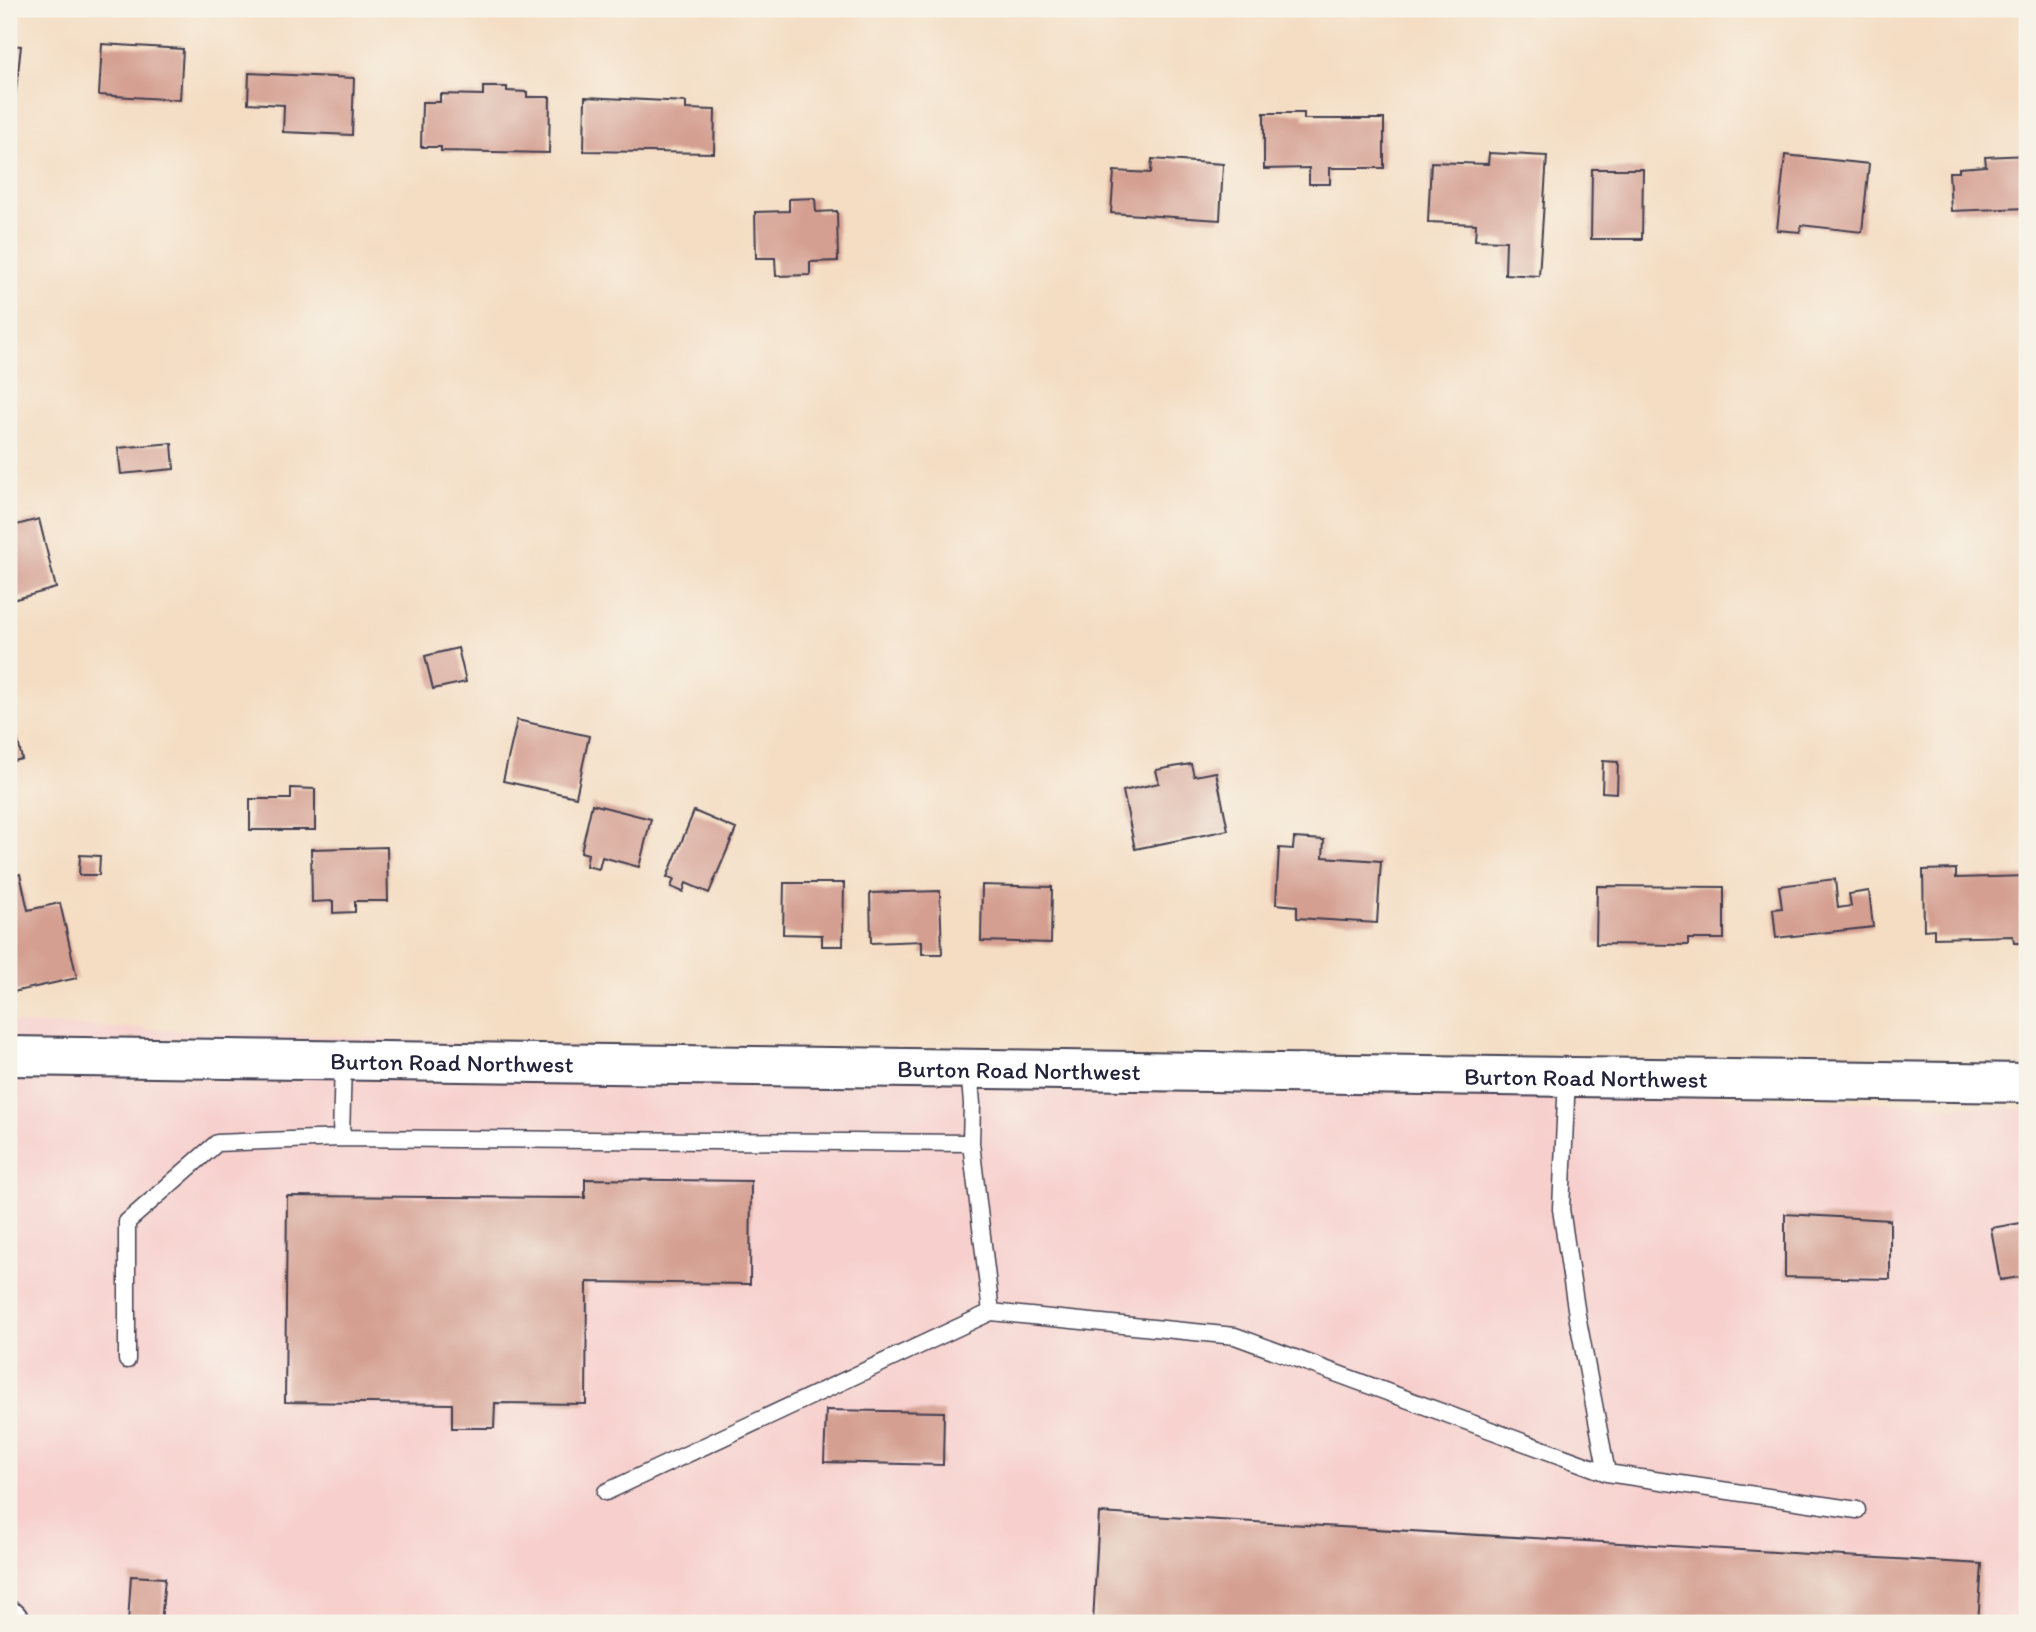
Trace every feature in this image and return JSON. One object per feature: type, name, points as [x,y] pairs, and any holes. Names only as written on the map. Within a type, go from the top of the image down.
[{"type":"street","name":"Burton Road Northwest","points":[[9,1056],[2027,1083]]},
{"type":"lane","points":[[341,1138],[343,1060]]},
{"type":"lane","points":[[969,1069],[971,1143],[991,1312]]},
{"type":"lane","points":[[1567,1077],[1561,1209],[1577,1315],[1607,1473]]},
{"type":"lane","points":[[127,1360],[127,1222],[217,1143],[341,1138],[971,1143]]},
{"type":"lane","points":[[606,1493],[991,1312],[1235,1336],[1607,1473],[1857,1510]]},
{"type":"shaded area","points":[[9,1023],[2027,1109],[2027,1623],[9,1623]]},
{"type":"building","points":[[102,44],[183,49],[180,100],[99,95]]},
{"type":"building","points":[[9,45],[21,46],[15,99],[9,98]]},
{"type":"building","points":[[249,73],[354,78],[352,135],[283,132],[284,105],[248,103]]},
{"type":"building","points":[[483,87],[507,87],[507,91],[527,92],[527,97],[550,97],[549,153],[441,151],[441,147],[421,147],[422,102],[440,102],[440,94],[483,95]]},
{"type":"building","points":[[585,97],[686,102],[686,109],[715,110],[714,153],[584,151]]},
{"type":"building","points":[[1264,113],[1304,113],[1304,119],[1384,119],[1384,168],[1330,168],[1330,184],[1309,184],[1309,168],[1264,169]]},
{"type":"building","points":[[1489,153],[1547,156],[1539,276],[1505,274],[1506,241],[1475,240],[1476,224],[1428,222],[1431,162],[1488,164]]},
{"type":"building","points":[[1785,155],[1869,164],[1862,232],[1801,225],[1800,232],[1777,230]]},
{"type":"building","points":[[2027,155],[2027,208],[1951,211],[1949,172],[1959,172],[1959,168],[1986,166],[1985,157]]},
{"type":"building","points":[[1152,159],[1223,164],[1220,220],[1111,213],[1114,171],[1151,173]]},
{"type":"building","points":[[1592,169],[1643,169],[1642,239],[1591,239]]},
{"type":"building","points":[[815,198],[816,212],[837,211],[838,261],[810,262],[810,275],[776,276],[775,258],[756,258],[755,212],[789,211],[789,199]]},
{"type":"building","points":[[172,443],[174,469],[121,474],[118,448]]},
{"type":"building","points":[[39,519],[56,588],[9,601],[9,527]]},
{"type":"building","points":[[458,648],[466,682],[433,689],[425,656]]},
{"type":"building","points":[[517,720],[589,736],[576,797],[503,781]]},
{"type":"building","points":[[17,737],[22,759],[9,762],[9,739]]},
{"type":"building","points":[[1603,761],[1618,762],[1617,793],[1602,792]]},
{"type":"building","points":[[1191,764],[1194,776],[1216,772],[1228,830],[1135,849],[1123,791],[1159,783],[1156,770]]},
{"type":"building","points":[[291,788],[315,789],[315,830],[250,830],[250,799],[291,799]]},
{"type":"building","points":[[592,804],[651,819],[639,867],[602,857],[599,869],[586,866],[588,854],[581,852]]},
{"type":"building","points":[[694,811],[736,829],[709,893],[686,883],[683,892],[671,887],[674,879],[667,877]]},
{"type":"building","points":[[1294,838],[1324,840],[1323,857],[1381,861],[1377,923],[1297,918],[1297,906],[1276,904],[1279,848],[1293,849]]},
{"type":"building","points":[[387,847],[388,901],[355,901],[355,912],[333,913],[333,901],[312,902],[311,849]]},
{"type":"building","points":[[80,855],[100,856],[99,875],[79,875]]},
{"type":"building","points":[[1956,869],[1956,878],[2027,876],[2027,943],[2014,943],[2013,936],[1934,938],[1934,929],[1924,930],[1923,870]]},
{"type":"building","points":[[20,874],[28,910],[60,903],[77,978],[13,992],[9,973],[9,877]]},
{"type":"building","points":[[1835,879],[1838,908],[1851,906],[1849,894],[1869,891],[1873,927],[1776,938],[1773,909],[1782,908],[1779,886]]},
{"type":"building","points":[[784,883],[844,883],[843,946],[822,946],[822,935],[783,934]]},
{"type":"building","points":[[982,885],[1052,887],[1051,943],[981,941]]},
{"type":"building","points":[[1597,886],[1724,887],[1724,939],[1688,939],[1688,945],[1596,944]]},
{"type":"building","points":[[940,891],[942,954],[922,954],[922,941],[871,943],[870,893]]},
{"type":"building","points":[[585,1179],[751,1181],[750,1284],[587,1282],[586,1404],[495,1403],[494,1428],[452,1428],[452,1404],[285,1402],[287,1196],[585,1198]]},
{"type":"building","points":[[1785,1214],[1890,1220],[1890,1279],[1785,1277]]},
{"type":"building","points":[[2027,1222],[2027,1276],[2000,1280],[1991,1228]]},
{"type":"building","points":[[826,1410],[944,1412],[943,1465],[824,1462]]},
{"type":"building","points":[[1099,1513],[1982,1564],[1978,1623],[1093,1623]]},
{"type":"building","points":[[131,1576],[165,1578],[161,1623],[128,1623]]}]
